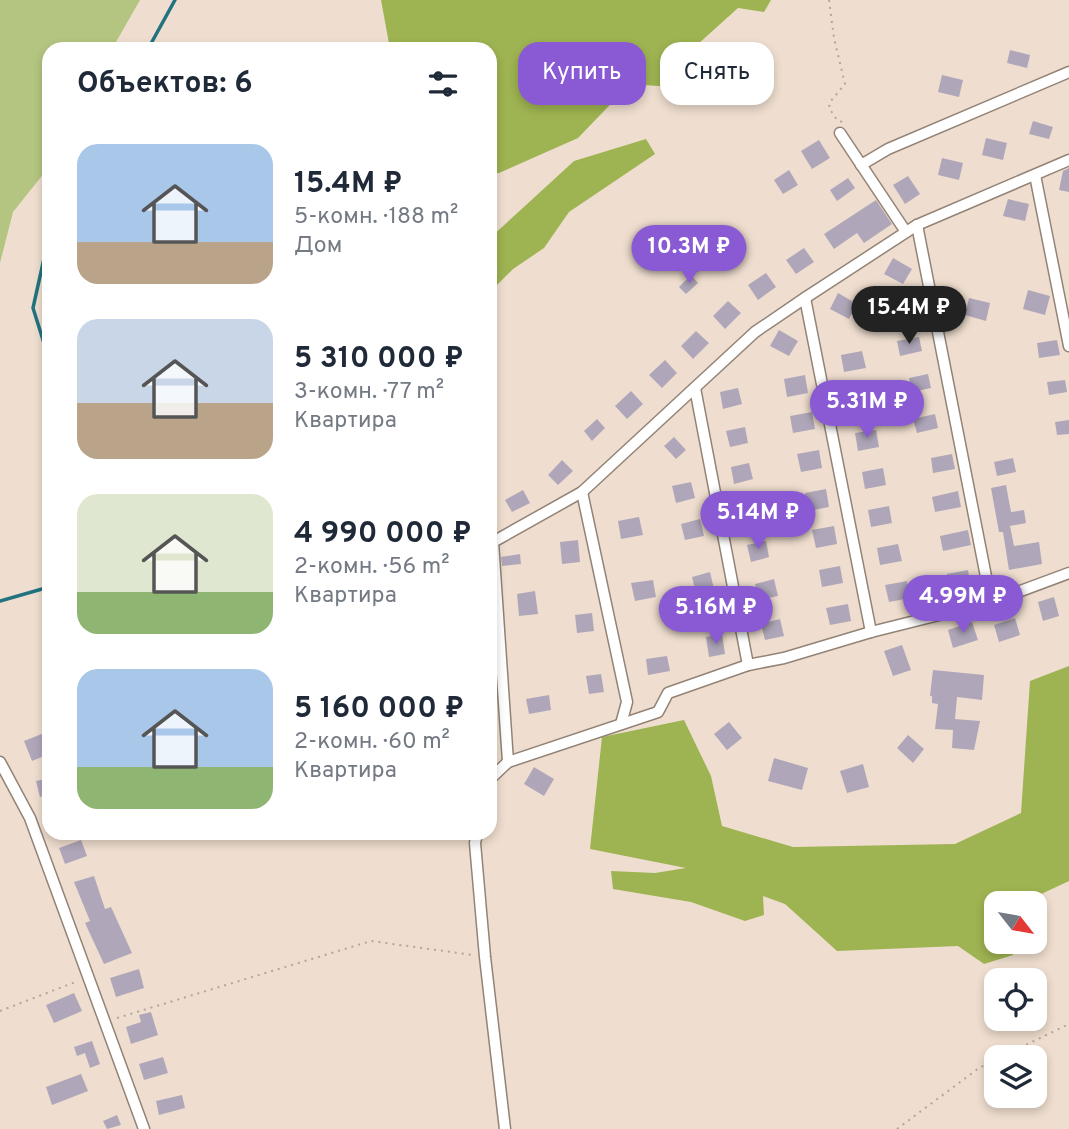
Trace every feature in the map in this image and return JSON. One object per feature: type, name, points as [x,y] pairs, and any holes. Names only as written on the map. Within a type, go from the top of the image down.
[{"type":"street","points":[[862,165],[888,149],[1069,72]]},
{"type":"street","points":[[840,133],[906,232]]},
{"type":"street","points":[[497,540],[582,492],[755,332],[805,298],[917,225],[1069,160]]},
{"type":"street","points":[[1035,175],[1069,346]]},
{"type":"street","points":[[917,225],[991,602]]},
{"type":"street","points":[[805,298],[871,632]]},
{"type":"street","points":[[695,388],[748,665]]},
{"type":"street","points":[[582,492],[627,702],[621,724]]},
{"type":"street","points":[[497,772],[508,762],[658,712],[668,693],[748,665],[784,658],[871,632],[991,602],[1069,573]]},
{"type":"street","points":[[497,601],[508,762]]},
{"type":"street","points":[[0,762],[30,818],[144,1129]]},
{"type":"street","points":[[476,840],[485,957],[505,1129]]},
{"type":"path","points":[[829,0],[834,38],[845,84],[830,102],[829,108],[837,120],[844,121],[850,131],[849,147]]},
{"type":"path","points":[[105,1022],[370,941],[485,957]]},
{"type":"path","points":[[0,1011],[88,977]]},
{"type":"path","points":[[1026,1045],[1069,1024]]},
{"type":"path","points":[[897,1129],[984,1066]]},
{"type":"green space","points":[[0,0],[140,0],[116,42],[42,42],[42,176],[13,212],[0,263]]},
{"type":"green space","points":[[381,0],[771,0],[764,12],[738,8],[700,42],[660,42],[660,86],[646,85],[646,42],[518,42],[518,105],[610,105],[578,138],[499,173],[497,42],[389,42]]},
{"type":"green space","points":[[646,139],[655,154],[569,212],[544,248],[513,269],[497,285],[497,232],[574,161]]},
{"type":"green space","points":[[1069,666],[1069,881],[1047,891],[984,891],[984,954],[1013,955],[984,964],[958,946],[837,951],[785,904],[763,896],[764,915],[745,921],[691,902],[613,889],[611,871],[655,873],[686,868],[590,849],[602,737],[684,720],[711,776],[722,826],[793,847],[955,844],[1021,813],[1030,681]]},
{"type":"building","points":[[1010,50],[1030,55],[1027,68],[1007,63]]},
{"type":"building","points":[[942,75],[963,80],[959,97],[938,92]]},
{"type":"building","points":[[1033,121],[1053,127],[1049,139],[1029,134]]},
{"type":"building","points":[[986,138],[1007,143],[1003,160],[982,155]]},
{"type":"building","points":[[819,140],[830,158],[812,169],[801,151]]},
{"type":"building","points":[[942,158],[963,163],[959,180],[938,175]]},
{"type":"building","points":[[1069,168],[1069,192],[1059,190],[1063,171]]},
{"type":"building","points":[[789,170],[798,185],[783,194],[774,180]]},
{"type":"building","points":[[908,176],[920,194],[905,204],[893,185]]},
{"type":"building","points":[[848,178],[855,188],[837,201],[830,190]]},
{"type":"building","points":[[1008,199],[1029,204],[1025,221],[1003,216]]},
{"type":"building","points":[[876,200],[892,224],[864,243],[857,233],[834,249],[824,234]]},
{"type":"building","points":[[700,247],[711,261],[698,272],[686,258]]},
{"type":"building","points":[[804,248],[814,262],[796,274],[786,260]]},
{"type":"building","points":[[893,258],[912,269],[903,284],[884,274]]},
{"type":"building","points":[[766,273],[776,287],[758,300],[748,285]]},
{"type":"building","points":[[691,275],[698,283],[686,294],[679,287]]},
{"type":"building","points":[[1028,290],[1050,296],[1045,315],[1023,309]]},
{"type":"building","points":[[838,293],[857,304],[849,319],[830,309]]},
{"type":"building","points":[[969,298],[990,303],[986,321],[965,315]]},
{"type":"building","points":[[728,301],[741,313],[725,329],[713,316]]},
{"type":"building","points":[[917,301],[920,319],[899,323],[896,305]]},
{"type":"building","points":[[779,330],[798,341],[789,356],[770,346]]},
{"type":"building","points":[[696,331],[709,343],[693,359],[681,346]]},
{"type":"building","points":[[919,337],[922,351],[900,356],[897,341]]},
{"type":"building","points":[[1057,340],[1060,355],[1039,358],[1037,343]]},
{"type":"building","points":[[862,351],[866,368],[844,372],[841,355]]},
{"type":"building","points":[[665,360],[677,373],[662,388],[649,375]]},
{"type":"building","points":[[928,374],[931,388],[912,392],[909,378]]},
{"type":"building","points":[[805,375],[808,393],[787,397],[784,379]]},
{"type":"building","points":[[1065,380],[1067,392],[1049,395],[1047,382]]},
{"type":"building","points":[[738,388],[742,404],[723,409],[720,392]]},
{"type":"building","points":[[869,390],[872,407],[851,411],[848,394]]},
{"type":"building","points":[[631,391],[643,404],[627,419],[615,406]]},
{"type":"building","points":[[812,412],[815,429],[793,433],[790,416]]},
{"type":"building","points":[[935,414],[938,428],[917,433],[913,419]]},
{"type":"building","points":[[597,419],[605,428],[592,441],[584,431]]},
{"type":"building","points":[[1069,420],[1069,434],[1057,435],[1055,422]]},
{"type":"building","points":[[745,427],[748,443],[730,447],[726,431]]},
{"type":"building","points":[[876,430],[879,447],[858,451],[855,433]]},
{"type":"building","points":[[674,437],[686,450],[676,459],[664,446]]},
{"type":"building","points":[[819,450],[822,468],[801,472],[797,454]]},
{"type":"building","points":[[952,454],[955,469],[933,473],[931,458]]},
{"type":"building","points":[[1013,458],[1016,472],[997,476],[994,462]]},
{"type":"building","points":[[562,460],[573,471],[558,485],[548,475]]},
{"type":"building","points":[[749,463],[753,479],[734,484],[731,467]]},
{"type":"building","points":[[883,468],[886,485],[865,489],[862,472]]},
{"type":"building","points":[[691,482],[695,498],[676,503],[672,486]]},
{"type":"building","points":[[1006,485],[1011,512],[1024,510],[1026,523],[1010,526],[1014,546],[1039,542],[1042,564],[1009,570],[1003,532],[999,532],[991,488]]},
{"type":"building","points":[[826,489],[829,507],[808,511],[805,493]]},
{"type":"building","points":[[523,490],[530,503],[512,512],[505,500]]},
{"type":"building","points":[[958,491],[961,507],[935,512],[932,497]]},
{"type":"building","points":[[757,503],[761,519],[742,523],[738,507]]},
{"type":"building","points":[[889,506],[892,523],[871,527],[868,510]]},
{"type":"building","points":[[639,517],[643,535],[621,539],[618,521]]},
{"type":"building","points":[[700,519],[704,536],[685,540],[681,524]]},
{"type":"building","points":[[834,526],[837,544],[816,548],[812,530]]},
{"type":"building","points":[[968,530],[971,545],[943,551],[940,536]]},
{"type":"building","points":[[578,540],[580,562],[562,564],[560,542]]},
{"type":"building","points":[[766,541],[769,557],[751,562],[747,545]]},
{"type":"building","points":[[898,544],[902,561],[880,565],[877,548]]},
{"type":"building","points":[[520,554],[521,564],[502,566],[501,557]]},
{"type":"building","points":[[840,566],[843,583],[822,587],[819,570]]},
{"type":"building","points":[[968,570],[971,588],[950,592],[947,574]]},
{"type":"building","points":[[710,572],[714,589],[696,593],[692,577]]},
{"type":"building","points":[[774,579],[778,596],[759,600],[755,584]]},
{"type":"building","points":[[653,580],[656,597],[635,601],[631,583]]},
{"type":"building","points":[[907,581],[910,598],[889,602],[885,585]]},
{"type":"building","points":[[535,591],[538,614],[519,616],[517,594]]},
{"type":"building","points":[[1054,597],[1059,616],[1043,621],[1038,602]]},
{"type":"building","points":[[848,604],[851,621],[830,625],[826,608]]},
{"type":"building","points":[[592,613],[594,631],[577,633],[575,615]]},
{"type":"building","points":[[1015,618],[1020,635],[999,642],[994,625]]},
{"type":"building","points":[[780,619],[784,636],[765,640],[761,624]]},
{"type":"building","points":[[972,622],[978,640],[953,648],[948,630]]},
{"type":"building","points":[[722,634],[725,654],[709,657],[706,637]]},
{"type":"building","points":[[902,645],[911,670],[893,676],[884,651]]},
{"type":"building","points":[[667,656],[670,671],[648,675],[646,659]]},
{"type":"building","points":[[933,670],[984,675],[982,700],[957,697],[955,719],[980,721],[974,750],[952,748],[953,730],[935,729],[938,704],[932,703],[930,696]]},
{"type":"building","points":[[601,674],[604,692],[589,694],[586,676]]},
{"type":"building","points":[[549,695],[551,710],[529,714],[526,699]]},
{"type":"building","points":[[729,722],[742,738],[727,750],[714,734]]},
{"type":"building","points":[[42,734],[42,757],[32,761],[24,741]]},
{"type":"building","points":[[908,735],[924,749],[913,763],[897,748]]},
{"type":"building","points":[[774,758],[808,768],[802,790],[768,781]]},
{"type":"building","points":[[863,764],[869,787],[847,793],[840,771]]},
{"type":"building","points":[[534,767],[554,779],[544,796],[524,784]]},
{"type":"building","points":[[42,780],[40,797],[36,781]]},
{"type":"building","points":[[81,840],[87,856],[65,864],[59,848]]},
{"type":"building","points":[[94,876],[105,909],[111,907],[132,953],[104,964],[85,923],[90,921],[74,882]]},
{"type":"building","points":[[139,969],[144,988],[116,997],[110,978]]},
{"type":"building","points":[[74,993],[82,1011],[54,1023],[46,1005]]},
{"type":"building","points":[[151,1012],[158,1035],[131,1044],[126,1027],[141,1022],[139,1015]]},
{"type":"building","points":[[92,1041],[100,1064],[90,1068],[85,1053],[77,1056],[74,1047]]},
{"type":"building","points":[[163,1057],[168,1073],[144,1080],[139,1064]]},
{"type":"building","points":[[81,1074],[88,1091],[52,1105],[46,1087]]},
{"type":"building","points":[[182,1095],[185,1108],[159,1115],[156,1101]]},
{"type":"building","points":[[117,1115],[121,1125],[107,1129],[103,1121]]},
{"type":"waterway","points":[[152,42],[175,0]]},
{"type":"waterway","points":[[42,268],[33,308],[42,337]]},
{"type":"waterway","points":[[0,601],[42,589]]}]
